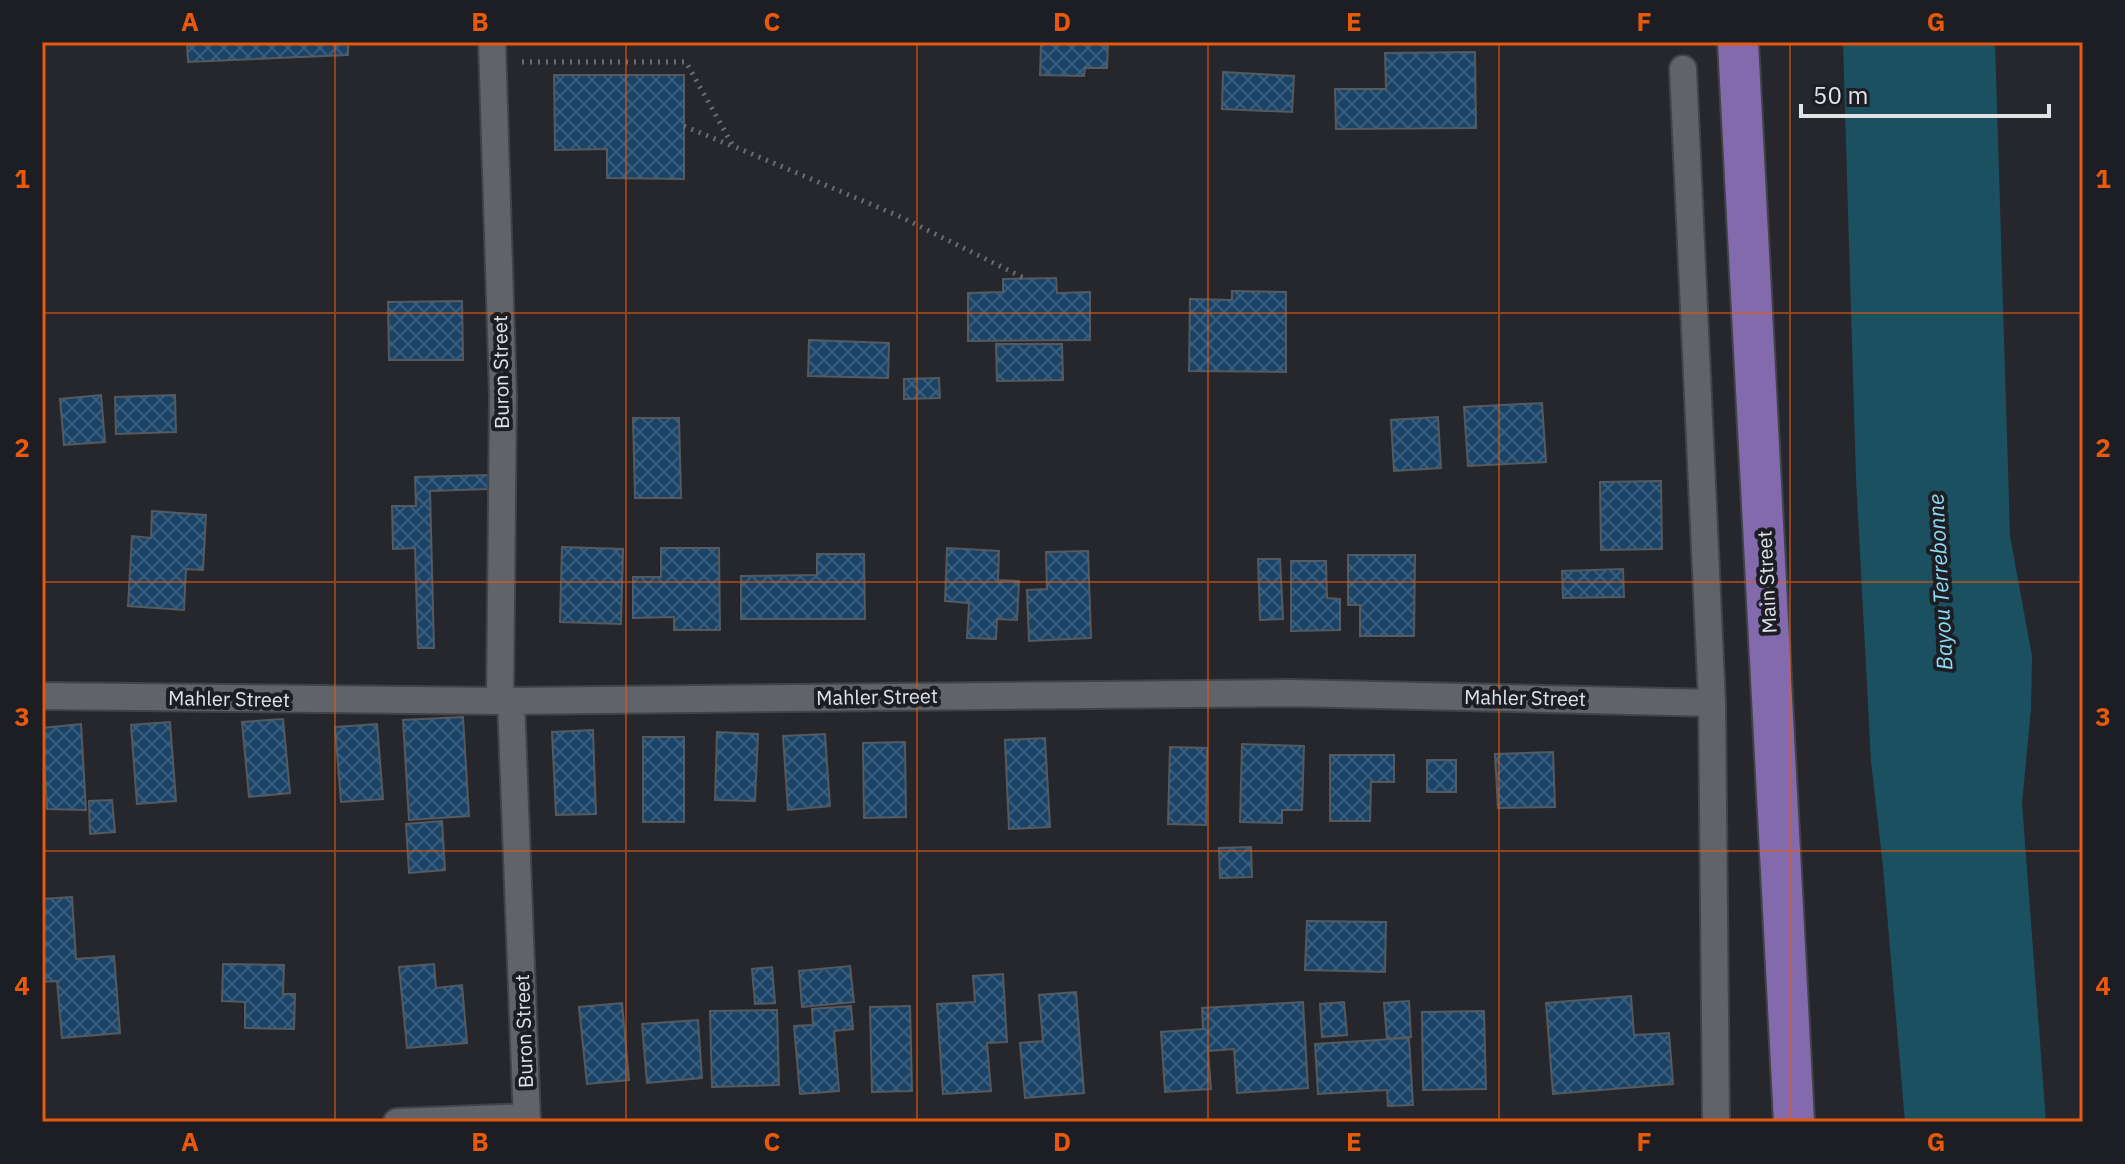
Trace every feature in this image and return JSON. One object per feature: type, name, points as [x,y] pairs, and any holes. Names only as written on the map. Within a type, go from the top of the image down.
[{"type":"main road","name":"Main Street","points":[[1738,42],[1794,1122]]},
{"type":"street","name":"Buron Street","points":[[492,52],[503,397],[506,701],[527,1120]]},
{"type":"street","points":[[1683,69],[1712,703],[1716,1122]]},
{"type":"street","name":"Mahler Street","points":[[42,696],[506,701],[1291,693],[1712,703]]},
{"type":"street","points":[[397,1122],[527,1120]]},
{"type":"path","points":[[492,52],[686,62],[733,146]]},
{"type":"path","points":[[684,126],[901,217],[1026,279]]},
{"type":"water","name":"Bayou Terrebonne","points":[[1843,42],[1995,42],[2010,536],[2032,656],[2031,709],[2022,803],[2046,1122],[1905,1122],[1871,761],[1856,478]]},
{"type":"building","points":[[187,42],[348,42],[348,55],[188,62]]},
{"type":"building","points":[[1041,42],[1108,42],[1107,68],[1085,68],[1084,76],[1040,75]]},
{"type":"building","points":[[1475,52],[1476,128],[1336,129],[1335,89],[1386,89],[1385,53]]},
{"type":"building","points":[[1223,72],[1294,76],[1292,112],[1222,109]]},
{"type":"building","points":[[554,75],[684,75],[684,179],[607,178],[607,149],[555,150]]},
{"type":"building","points":[[1056,278],[1057,293],[1090,292],[1090,340],[968,341],[968,293],[1003,292],[1003,279]]},
{"type":"building","points":[[1232,291],[1286,292],[1286,372],[1189,371],[1190,299],[1232,300]]},
{"type":"building","points":[[462,301],[463,360],[389,360],[388,302]]},
{"type":"building","points":[[809,340],[889,343],[888,378],[808,376]]},
{"type":"building","points":[[996,344],[1062,344],[1063,380],[997,381]]},
{"type":"building","points":[[939,378],[940,398],[904,399],[904,379]]},
{"type":"building","points":[[101,395],[105,442],[64,445],[60,399]]},
{"type":"building","points":[[175,395],[176,432],[116,434],[115,397]]},
{"type":"building","points":[[1542,403],[1546,462],[1468,466],[1464,407]]},
{"type":"building","points":[[1438,417],[1441,468],[1394,471],[1391,420]]},
{"type":"building","points":[[633,418],[679,418],[681,498],[635,498]]},
{"type":"building","points":[[488,475],[488,489],[430,491],[434,648],[418,648],[415,548],[393,549],[392,506],[416,506],[415,477]]},
{"type":"building","points":[[1661,481],[1662,549],[1601,550],[1600,482]]},
{"type":"building","points":[[152,511],[206,515],[203,570],[186,569],[184,610],[128,606],[132,536],[151,538]]},
{"type":"building","points":[[562,547],[623,549],[621,624],[560,622]]},
{"type":"building","points":[[661,548],[719,548],[720,630],[674,630],[674,617],[633,618],[633,577],[661,577]]},
{"type":"building","points":[[947,548],[999,551],[998,580],[1019,581],[1017,620],[997,619],[996,639],[967,638],[969,603],[945,601]]},
{"type":"building","points":[[1088,551],[1091,638],[1029,641],[1027,590],[1047,589],[1046,552]]},
{"type":"building","points":[[817,554],[864,554],[865,619],[741,619],[741,576],[817,575]]},
{"type":"building","points":[[1348,555],[1415,555],[1414,636],[1360,636],[1360,605],[1348,605]]},
{"type":"building","points":[[1258,559],[1280,559],[1283,619],[1260,620]]},
{"type":"building","points":[[1291,561],[1326,561],[1327,598],[1340,599],[1340,630],[1291,631]]},
{"type":"building","points":[[1623,569],[1624,597],[1563,598],[1562,571]]},
{"type":"building","points":[[463,717],[469,816],[409,820],[403,720]]},
{"type":"building","points":[[283,719],[290,793],[249,797],[242,722]]},
{"type":"building","points":[[170,722],[176,801],[137,804],[131,725]]},
{"type":"building","points":[[81,724],[86,810],[47,809],[42,728]]},
{"type":"building","points":[[377,724],[383,799],[341,802],[335,727]]},
{"type":"building","points":[[593,730],[596,814],[556,815],[552,732]]},
{"type":"building","points":[[717,732],[758,734],[755,801],[715,800]]},
{"type":"building","points":[[825,734],[830,806],[788,810],[783,736]]},
{"type":"building","points":[[643,737],[684,737],[684,822],[643,822]]},
{"type":"building","points":[[1045,738],[1050,827],[1009,829],[1005,740]]},
{"type":"building","points":[[905,742],[906,817],[864,818],[863,743]]},
{"type":"building","points":[[1242,744],[1304,746],[1302,810],[1282,810],[1282,823],[1240,822]]},
{"type":"building","points":[[1170,747],[1207,748],[1206,825],[1168,824]]},
{"type":"building","points":[[1553,752],[1555,807],[1498,808],[1495,754]]},
{"type":"building","points":[[1330,755],[1394,755],[1394,782],[1371,782],[1370,821],[1330,821]]},
{"type":"building","points":[[1427,760],[1456,760],[1456,792],[1427,792]]},
{"type":"building","points":[[112,800],[115,832],[90,834],[89,801]]},
{"type":"building","points":[[442,821],[445,870],[409,873],[406,824]]},
{"type":"building","points":[[1251,847],[1252,877],[1220,878],[1219,848]]},
{"type":"building","points":[[72,897],[76,959],[114,956],[120,1033],[62,1038],[57,981],[43,982],[42,899]]},
{"type":"building","points":[[1307,921],[1386,922],[1385,972],[1305,970]]},
{"type":"building","points":[[223,964],[284,965],[283,994],[295,994],[294,1029],[245,1028],[245,1002],[222,1001]]},
{"type":"building","points":[[434,964],[436,988],[462,985],[467,1043],[407,1048],[399,967]]},
{"type":"building","points":[[850,966],[854,1002],[802,1007],[799,971]]},
{"type":"building","points":[[772,967],[775,1003],[755,1004],[752,969]]},
{"type":"building","points":[[1003,974],[1007,1042],[987,1043],[991,1091],[943,1094],[937,1004],[975,1002],[973,976]]},
{"type":"building","points":[[1076,992],[1084,1093],[1025,1098],[1020,1043],[1043,1041],[1039,995]]},
{"type":"building","points":[[1631,996],[1634,1035],[1669,1033],[1673,1084],[1553,1094],[1546,1003]]},
{"type":"building","points":[[1409,1001],[1411,1037],[1387,1039],[1384,1003]]},
{"type":"building","points":[[1303,1002],[1308,1088],[1237,1093],[1234,1049],[1208,1051],[1211,1089],[1165,1092],[1161,1032],[1203,1029],[1202,1008]]},
{"type":"building","points":[[1344,1002],[1347,1035],[1322,1037],[1320,1004]]},
{"type":"building","points":[[622,1003],[629,1080],[587,1084],[579,1007]]},
{"type":"building","points":[[851,1006],[853,1029],[834,1031],[839,1091],[800,1094],[794,1026],[813,1025],[812,1009]]},
{"type":"building","points":[[910,1006],[912,1091],[872,1092],[870,1007]]},
{"type":"building","points":[[777,1010],[779,1085],[712,1087],[710,1011]]},
{"type":"building","points":[[1484,1011],[1486,1089],[1423,1090],[1422,1012]]},
{"type":"building","points":[[698,1020],[702,1078],[647,1083],[642,1024]]},
{"type":"building","points":[[1409,1038],[1413,1105],[1388,1106],[1387,1090],[1318,1094],[1315,1044]]}]
